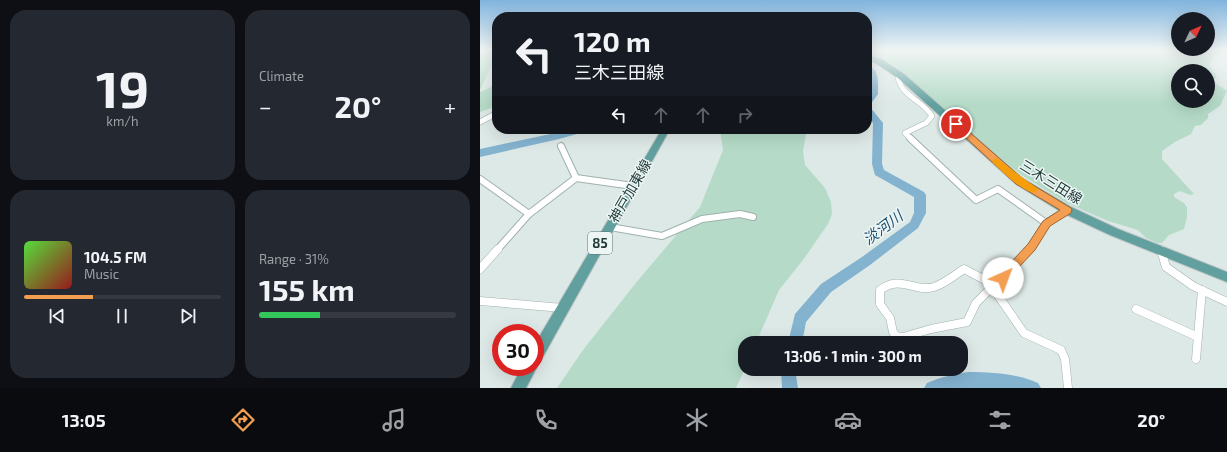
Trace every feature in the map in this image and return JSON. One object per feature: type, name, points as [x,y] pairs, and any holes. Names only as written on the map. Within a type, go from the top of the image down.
[{"type":"main road","name":"三木三田線","points":[[890,68],[902,76],[1020,181],[1067,210],[1114,232],[1227,277]]},
{"type":"main road","name":"神戸加東線","points":[[544,341],[663,134]]},
{"type":"main road","points":[[518,388],[525,376]]},
{"type":"street","points":[[902,76],[898,78],[898,80],[906,94],[930,112],[932,116],[926,123],[905,133],[976,200],[998,189],[1046,223]]},
{"type":"street","points":[[480,122],[492,116]]},
{"type":"street","points":[[561,146],[576,178]]},
{"type":"street","points":[[480,269],[529,214],[576,178],[633,186]]},
{"type":"street","points":[[480,179],[529,214]]},
{"type":"street","points":[[1003,278],[997,277],[986,281],[964,269],[935,286],[927,288],[888,284],[880,290],[880,304],[890,318],[893,332],[896,336],[903,337],[930,329],[967,322],[976,303],[1003,278],[1032,247],[1046,223],[1067,210]]},
{"type":"street","points":[[610,227],[662,236],[702,219],[740,214],[753,217]]},
{"type":"street","points":[[1161,250],[1163,261],[1166,266],[1202,290],[1224,296],[1227,302]]},
{"type":"street","points":[[991,288],[997,294],[1024,333],[1061,350],[1065,359],[1067,385]]},
{"type":"street","points":[[1196,359],[1202,290]]},
{"type":"street","points":[[480,301],[563,308]]},
{"type":"street","points":[[1136,309],[1198,337]]},
{"type":"green space","points":[[480,68],[490,68],[480,90]]},
{"type":"green space","points":[[897,68],[1171,68],[1171,108],[1215,108],[1215,83],[1227,91],[1220,106],[1208,114],[1208,118],[1201,125],[1195,126],[1191,134],[1162,151],[1162,159],[1194,194],[1190,195],[1180,191],[1174,194],[1174,197],[1184,203],[1187,207],[1187,217],[1184,229],[1169,235],[1162,243],[1157,243],[1146,238],[1138,230],[1108,221],[1067,203],[1008,165]]},
{"type":"green space","points":[[492,86],[492,108],[480,112],[480,92]]},
{"type":"green space","points":[[721,134],[806,134],[803,151],[805,165],[825,188],[831,202],[832,214],[828,224],[803,260],[779,290],[759,336],[738,336],[738,376],[741,376],[736,388],[557,388],[583,350],[635,284],[700,207],[723,150]]},
{"type":"waterway","name":"淡河川","points":[[872,72],[874,94],[872,97]]},
{"type":"waterway","name":"淡河川","points":[[796,336],[800,319],[826,288],[866,261],[914,225],[920,213],[920,195],[879,172],[877,164],[878,123],[872,115]]},
{"type":"waterway","points":[[480,153],[566,134]]},
{"type":"waterway","name":"淡河川","points":[[789,376],[790,388]]},
{"type":"waterway","name":"淡河川","points":[[932,388],[957,381],[982,379],[1008,382],[1033,388]]},
{"type":"slow traffic","points":[[996,161],[1020,181],[1033,189]]},
{"type":"route","points":[[956,124],[975,143],[1020,181],[1067,210],[1062,215],[1046,223],[1032,247],[1003,278]]}]
